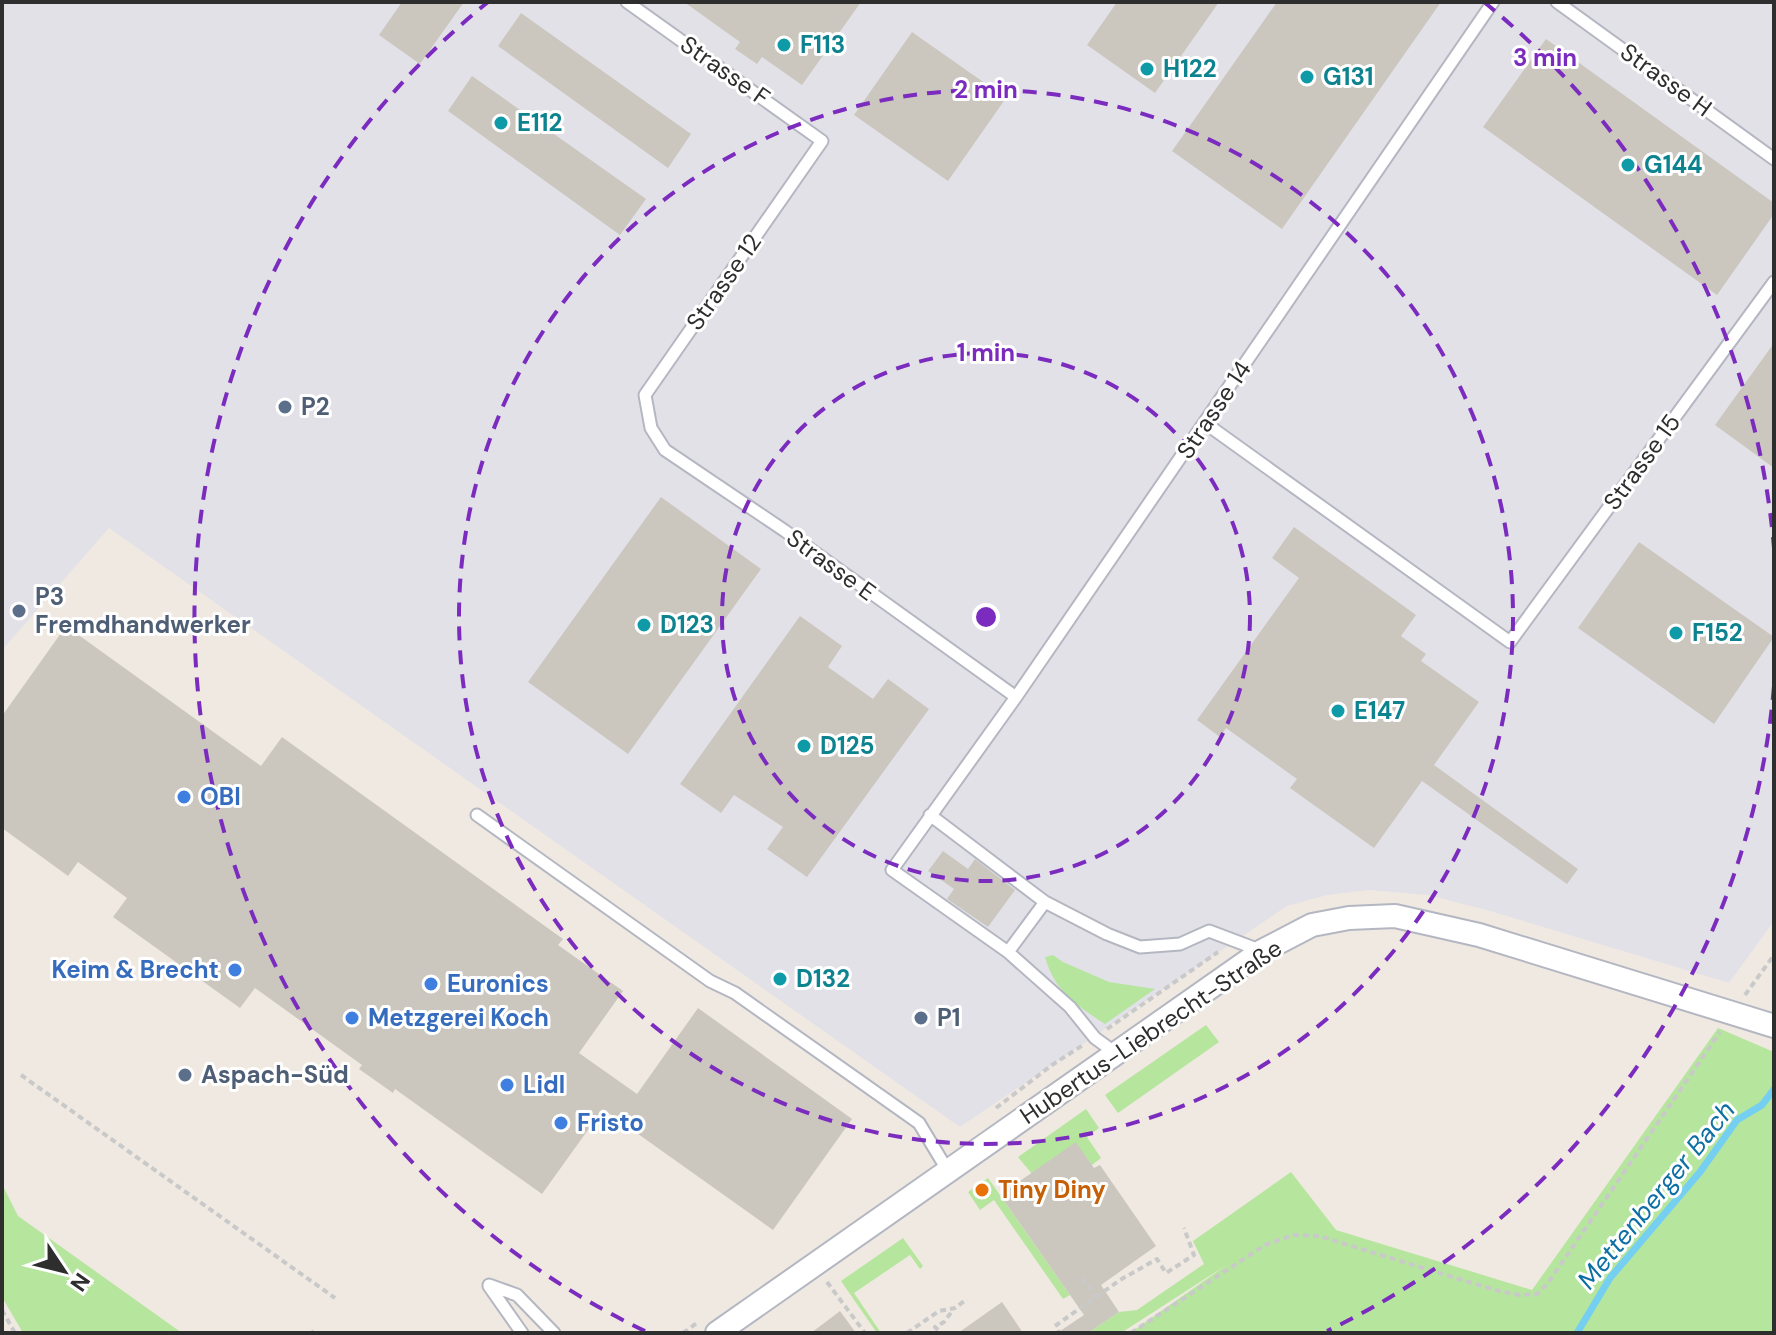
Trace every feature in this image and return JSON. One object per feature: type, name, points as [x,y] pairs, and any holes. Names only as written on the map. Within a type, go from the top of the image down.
[{"type":"street","name":"Hubertus-Liebrecht-Straße","points":[[717,1333],[1262,951],[1312,925],[1349,918],[1395,916],[1479,935],[1774,1026]]},
{"type":"lane","name":"Strasse F","points":[[627,2],[822,141]]},
{"type":"lane","name":"Strasse 14","points":[[1008,952],[892,870],[1016,697],[1493,2]]},
{"type":"lane","name":"Strasse H","points":[[1557,2],[1774,159]]},
{"type":"lane","name":"Strasse 12","points":[[651,428],[645,395],[822,141]]},
{"type":"lane","name":"Strasse 15","points":[[1205,423],[1510,642],[1774,282]]},
{"type":"lane","name":"Strasse E","points":[[651,428],[665,450],[785,531],[1016,697]]},
{"type":"lane","points":[[477,815],[710,981],[735,993],[919,1123],[948,1171]]},
{"type":"lane","points":[[930,815],[1045,902],[1107,934],[1140,947],[1180,944],[1209,931],[1262,951]]},
{"type":"lane","points":[[1045,902],[1008,952],[1070,1007],[1095,1038],[1117,1054]]},
{"type":"lane","points":[[522,1333],[489,1285],[517,1295],[554,1333]]},
{"type":"path","points":[[995,1109],[1052,1065],[1095,1038],[1210,955],[1237,942]]},
{"type":"path","points":[[1131,1333],[1265,1245],[1293,1235],[1319,1236],[1495,1290],[1519,1295],[1537,1294],[1548,1283],[1774,955]]},
{"type":"path","points":[[1746,995],[1755,997]]},
{"type":"path","points":[[21,1075],[335,1298]]},
{"type":"path","points":[[1057,1330],[1096,1297],[1157,1259],[1166,1273],[1194,1255],[1184,1228]]},
{"type":"path","points":[[814,1264],[865,1333]]},
{"type":"path","points":[[1082,1278],[1096,1297]]},
{"type":"path","points":[[927,1333],[936,1329],[967,1299]]},
{"type":"path","points":[[907,1333],[939,1311],[955,1308]]},
{"type":"path","points":[[2,1310],[15,1333]]},
{"type":"shaded area","points":[[2,2],[1774,2],[1774,921],[1729,983],[1428,895],[1369,890],[1327,895],[1287,906],[960,1127],[109,528],[2,650]]},
{"type":"green space","points":[[1053,955],[1109,982],[1155,989],[1105,1024],[1076,1004],[1061,989],[1045,957]]},
{"type":"green space","points":[[1206,1025],[1219,1042],[1118,1113],[1105,1095]]},
{"type":"green space","points":[[1718,1028],[1774,1052],[1774,1333],[1130,1333],[1228,1264],[1121,1333],[1088,1333],[1119,1312],[1137,1310],[1204,1264],[1193,1241],[1291,1172],[1336,1230],[1532,1290]]},
{"type":"green space","points":[[1086,1109],[1099,1128],[1087,1137],[1101,1158],[1092,1165],[1076,1143],[1032,1174],[1018,1157]]},
{"type":"green space","points":[[988,1178],[1070,1295],[1063,1299],[994,1200],[980,1210],[968,1192]]},
{"type":"green space","points":[[2,1184],[18,1216],[182,1333],[23,1333],[2,1297]]},
{"type":"green space","points":[[903,1238],[923,1266],[920,1269],[910,1255],[854,1293],[881,1333],[877,1333],[841,1281]]},
{"type":"building","points":[[402,2],[464,2],[420,64],[379,35]]},
{"type":"building","name":"F113","points":[[684,2],[861,2],[802,85],[762,57],[757,64],[735,49],[740,42]]},
{"type":"building","name":"H122","points":[[1117,2],[1219,2],[1155,93],[1087,45]]},
{"type":"building","name":"G131","points":[[1277,2],[1441,2],[1282,229],[1172,151]]},
{"type":"building","points":[[521,13],[691,134],[668,168],[498,46]]},
{"type":"building","points":[[912,32],[1006,98],[948,181],[854,115]]},
{"type":"building","name":"G144","points":[[1546,39],[1774,203],[1774,214],[1717,295],[1483,127]]},
{"type":"building","points":[[472,76],[646,199],[620,235],[448,111]]},
{"type":"building","points":[[1774,343],[1774,468],[1715,425]]},
{"type":"building","name":"D123","points":[[661,497],[761,569],[628,754],[528,682]]},
{"type":"building","name":"E147","points":[[1294,527],[1416,615],[1401,636],[1426,654],[1421,661],[1479,702],[1434,765],[1578,869],[1567,884],[1422,781],[1374,848],[1290,788],[1297,779],[1226,728],[1220,737],[1197,720],[1299,578],[1272,558]]},
{"type":"building","name":"F152","points":[[1639,542],[1774,637],[1714,724],[1578,628]]},
{"type":"building","name":"D125","points":[[800,616],[842,646],[828,667],[873,699],[888,679],[929,709],[807,877],[767,849],[783,827],[734,795],[721,813],[680,784]]},
{"type":"building","points":[[66,626],[261,766],[282,737],[563,939],[558,945],[623,991],[579,1053],[637,1094],[698,1008],[852,1119],[773,1230],[603,1109],[542,1194],[395,1089],[393,1093],[359,1069],[362,1065],[255,988],[240,1008],[113,917],[127,898],[78,862],[68,876],[2,828],[2,716]]},
{"type":"building","points":[[943,851],[968,869],[975,859],[1015,890],[988,927],[947,899],[954,889],[928,871]]},
{"type":"building","points":[[1076,1142],[1094,1168],[1100,1165],[1156,1246],[1101,1285],[1119,1312],[1088,1333],[1057,1333],[1084,1315],[1000,1195]]},
{"type":"building","points":[[1002,1302],[1023,1333],[958,1333]]},
{"type":"building","points":[[840,1311],[856,1333],[811,1333]]},
{"type":"waterway","name":"Mettenberger Bach","points":[[1577,1333],[1610,1278],[1700,1172],[1737,1120],[1762,1105],[1774,1089]]},
{"type":"place","name":"F113","points":[[784,45]]},
{"type":"place","name":"H122","points":[[1147,69]]},
{"type":"place","name":"G131","points":[[1307,77]]},
{"type":"place","name":"E112","points":[[501,123]]},
{"type":"place","name":"G144","points":[[1628,165]]},
{"type":"place","name":"P2","points":[[285,407]]},
{"type":"place","name":"P3 Fremdhandwerker","points":[[19,611]]},
{"type":"place","name":"D123","points":[[644,625]]},
{"type":"place","name":"F152","points":[[1676,633]]},
{"type":"place","name":"E147","points":[[1338,711]]},
{"type":"place","name":"D125","points":[[804,746]]},
{"type":"place","name":"OBI","points":[[184,797]]},
{"type":"place","name":"Keim & Brecht","points":[[235,970]]},
{"type":"place","name":"D132","points":[[780,979]]},
{"type":"place","name":"Euronics","points":[[431,984]]},
{"type":"place","name":"Metzgerei Koch","points":[[352,1018]]},
{"type":"place","name":"P1","points":[[921,1018]]},
{"type":"place","name":"Aspach-Süd","points":[[185,1075]]},
{"type":"place","name":"Lidl","points":[[507,1085]]},
{"type":"place","name":"Fristo","points":[[561,1123]]},
{"type":"place","name":"Tiny Diny","points":[[982,1190]]}]
